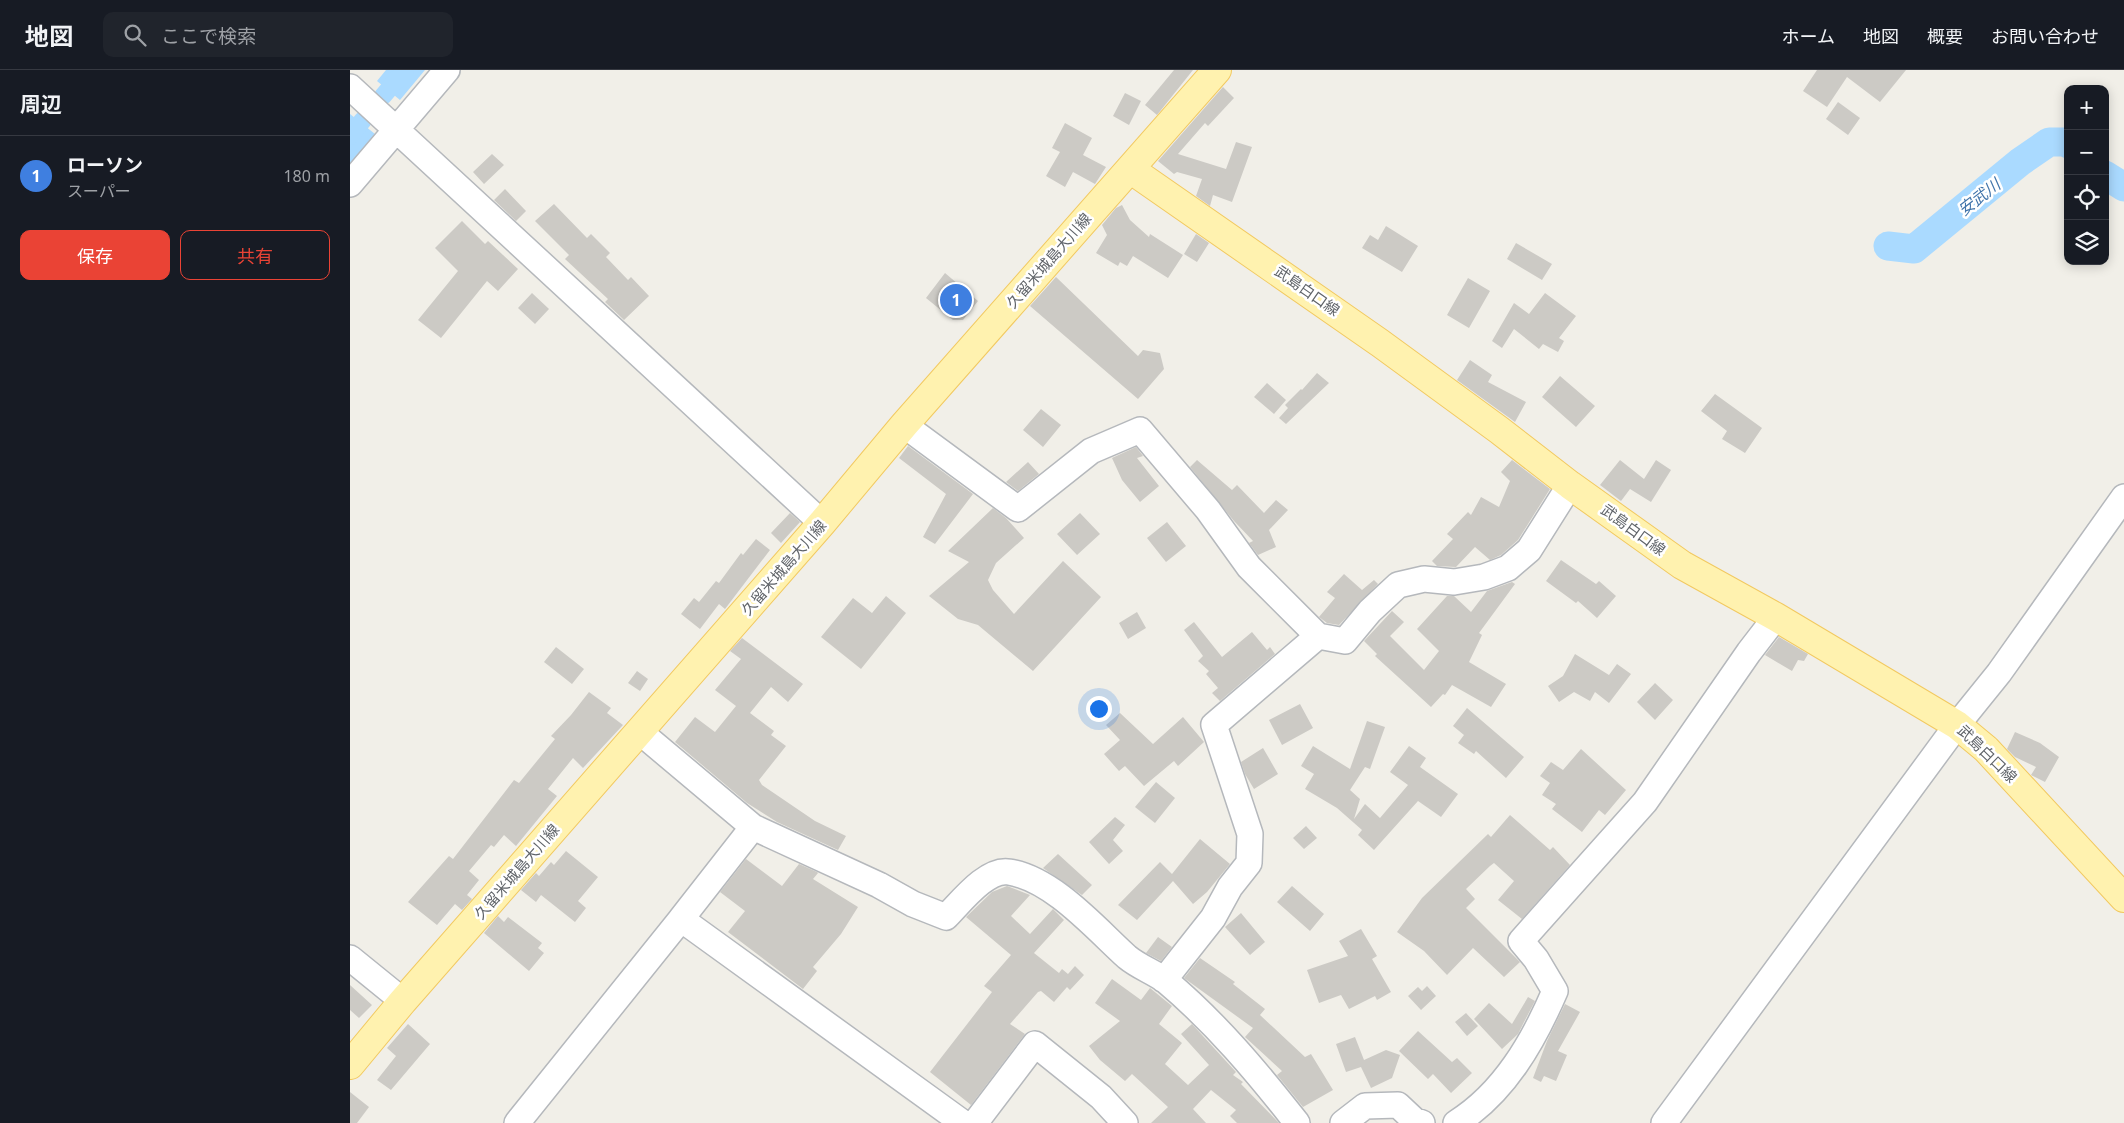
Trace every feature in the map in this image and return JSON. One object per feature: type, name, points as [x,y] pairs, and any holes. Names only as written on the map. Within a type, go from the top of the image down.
[{"type":"main road","name":"久留米城島大川線","points":[[350,1065],[403,1001],[822,524],[904,425],[1217,70]]},
{"type":"main road","name":"武島白口線","points":[[1130,169],[1380,343],[1500,430],[1570,485],[1682,565],[1776,617],[1957,725],[1986,749],[2124,898]]},
{"type":"street","points":[[350,184],[446,70]]},
{"type":"street","points":[[350,87],[822,524]]},
{"type":"street","points":[[904,425],[1018,509],[1091,451],[1140,430],[1208,510],[1249,567],[1318,636],[1345,641],[1370,612],[1398,585],[1424,580],[1454,582],[1484,577],[1508,568],[1530,550],[1570,485]]},
{"type":"street","points":[[1664,1123],[1957,725],[1998,673],[2124,496]]},
{"type":"street","points":[[1456,1123],[1477,1110],[1497,1090],[1542,1022],[1555,991],[1536,959],[1521,941],[1645,802],[1748,652],[1776,617]]},
{"type":"street","points":[[1164,980],[1213,918],[1230,887],[1249,862],[1250,834],[1214,725],[1318,636]]},
{"type":"street","points":[[640,732],[753,827],[879,885],[913,904],[946,917],[992,873],[1008,872],[1047,885],[1132,961],[1164,980],[1216,1026],[1297,1123]]},
{"type":"street","points":[[517,1123],[753,827]]},
{"type":"street","points":[[681,919],[963,1123]]},
{"type":"street","points":[[350,958],[403,1001]]},
{"type":"street","points":[[975,1123],[1035,1044],[1101,1097],[1125,1123]]},
{"type":"street","points":[[1343,1123],[1366,1106],[1398,1105],[1414,1120],[1422,1123]]},
{"type":"water","points":[[386,70],[425,70],[400,100],[377,81]]},
{"type":"water","points":[[350,114],[375,134],[350,164]]},
{"type":"building","points":[[1174,70],[1193,70],[1157,115],[1145,105]]},
{"type":"building","points":[[1817,70],[1906,70],[1880,102],[1847,77],[1827,107],[1803,91]]},
{"type":"building","points":[[1223,87],[1234,98],[1208,126],[1205,123],[1178,154],[1226,169],[1236,142],[1252,147],[1232,202],[1213,195],[1210,206],[1196,196],[1202,179],[1177,172],[1174,174],[1158,161]]},
{"type":"building","points":[[1125,93],[1141,101],[1129,125],[1113,116]]},
{"type":"building","points":[[1838,102],[1860,118],[1848,135],[1826,119]]},
{"type":"building","points":[[1065,123],[1092,138],[1083,155],[1106,167],[1095,184],[1073,172],[1065,187],[1046,176],[1060,152],[1052,148]]},
{"type":"building","points":[[492,154],[504,165],[484,184],[473,172]]},
{"type":"building","points":[[505,189],[526,211],[516,221],[494,200]]},
{"type":"building","points":[[554,204],[587,238],[591,234],[610,253],[606,257],[628,280],[631,277],[649,296],[624,320],[605,302],[608,299],[565,259],[569,255],[535,221]]},
{"type":"building","points":[[1122,205],[1130,220],[1149,237],[1150,234],[1183,255],[1168,278],[1133,256],[1127,266],[1120,262],[1118,266],[1096,253],[1107,235],[1102,225],[1116,208]]},
{"type":"building","points":[[462,221],[485,244],[488,241],[518,269],[498,291],[487,281],[441,338],[418,320],[458,271],[435,248]]},
{"type":"building","points":[[1386,226],[1418,246],[1402,272],[1362,248],[1370,235],[1378,240]]},
{"type":"building","points":[[1196,234],[1209,243],[1197,262],[1184,254]]},
{"type":"building","points":[[1516,243],[1552,264],[1542,280],[1507,259]]},
{"type":"building","points":[[945,273],[978,301],[963,320],[953,320],[926,298]]},
{"type":"building","points":[[1056,277],[1138,356],[1143,350],[1160,353],[1164,369],[1138,399],[1030,306]]},
{"type":"building","points":[[1468,278],[1490,291],[1469,328],[1447,315]]},
{"type":"building","points":[[532,293],[549,309],[535,324],[518,308]]},
{"type":"building","points":[[1545,293],[1576,316],[1559,338],[1564,341],[1558,352],[1543,344],[1539,349],[1514,329],[1502,348],[1492,341],[1514,303],[1529,314]]},
{"type":"building","points":[[1470,360],[1492,375],[1488,382],[1526,402],[1515,422],[1457,380]]},
{"type":"building","points":[[1317,373],[1329,383],[1286,424],[1279,418],[1288,408],[1285,405]]},
{"type":"building","points":[[1560,376],[1595,406],[1576,427],[1542,397]]},
{"type":"building","points":[[1267,383],[1286,400],[1274,414],[1254,397]]},
{"type":"building","points":[[1715,394],[1762,428],[1745,453],[1722,439],[1727,431],[1701,411]]},
{"type":"building","points":[[1041,409],[1061,425],[1043,447],[1023,430]]},
{"type":"building","points":[[908,446],[973,494],[935,544],[923,537],[946,494],[899,458]]},
{"type":"building","points":[[1136,447],[1143,456],[1137,458],[1159,486],[1140,502],[1122,480],[1112,458]]},
{"type":"building","points":[[1197,460],[1232,490],[1237,485],[1264,513],[1276,500],[1288,510],[1269,530],[1276,547],[1258,555],[1249,543],[1253,541],[1234,521],[1190,467]]},
{"type":"building","points":[[1512,460],[1550,489],[1518,540],[1501,555],[1490,560],[1475,547],[1456,567],[1437,566],[1432,561],[1453,539],[1447,534],[1468,512],[1471,515],[1481,497],[1499,507],[1510,481],[1501,472]]},
{"type":"building","points":[[1620,460],[1644,479],[1656,460],[1671,470],[1651,502],[1630,489],[1621,501],[1600,485]]},
{"type":"building","points":[[1028,462],[1039,474],[1018,491],[1006,482]]},
{"type":"building","points":[[993,508],[1006,518],[1024,538],[996,563],[988,580],[993,590],[1014,614],[1063,561],[1101,597],[1033,671],[978,625],[958,619],[929,596],[969,562],[948,551]]},
{"type":"building","points":[[790,513],[800,522],[781,543],[771,533]]},
{"type":"building","points":[[1080,513],[1100,534],[1077,555],[1057,534]]},
{"type":"building","points":[[1167,522],[1186,546],[1166,562],[1147,538]]},
{"type":"building","points":[[756,539],[770,550],[725,609],[719,604],[700,629],[681,614],[694,598],[699,602],[716,581],[719,583],[741,553],[743,555]]},
{"type":"building","points":[[1561,560],[1596,584],[1599,581],[1616,596],[1597,618],[1578,601],[1576,603],[1546,581]]},
{"type":"building","points":[[1344,574],[1362,590],[1374,580],[1378,584],[1339,625],[1327,623],[1319,617],[1335,598],[1327,592]]},
{"type":"building","points":[[1512,582],[1515,584],[1479,633],[1482,635],[1469,662],[1506,684],[1491,707],[1452,685],[1445,695],[1443,694],[1431,707],[1375,656],[1377,654],[1364,641],[1392,611],[1404,622],[1390,636],[1424,670],[1439,651],[1417,629],[1447,596],[1454,596],[1471,612],[1487,591]]},
{"type":"building","points":[[886,596],[906,613],[861,669],[821,637],[853,598],[872,613]]},
{"type":"building","points":[[1137,612],[1146,628],[1128,639],[1119,623]]},
{"type":"building","points":[[1194,622],[1222,657],[1252,632],[1267,650],[1270,647],[1275,654],[1220,701],[1212,693],[1218,688],[1206,674],[1209,671],[1198,661],[1203,656],[1184,630]]},
{"type":"building","points":[[1779,637],[1808,654],[1804,661],[1798,660],[1792,671],[1765,655]]},
{"type":"building","points":[[742,638],[803,684],[788,702],[771,687],[750,713],[774,731],[771,735],[786,746],[759,780],[762,785],[815,821],[846,836],[838,850],[777,822],[747,803],[675,742],[695,717],[715,732],[736,706],[715,690],[741,659],[730,651]]},
{"type":"building","points":[[556,647],[584,669],[572,684],[544,662]]},
{"type":"building","points":[[1575,654],[1609,675],[1617,664],[1631,674],[1609,703],[1595,692],[1590,701],[1574,692],[1559,702],[1548,686],[1563,676]]},
{"type":"building","points":[[637,671],[648,679],[640,691],[628,683]]},
{"type":"building","points":[[1655,683],[1673,700],[1655,720],[1637,702]]},
{"type":"building","points":[[589,692],[611,708],[607,713],[623,725],[583,768],[573,758],[548,789],[557,796],[516,846],[504,835],[494,847],[491,845],[469,871],[479,880],[467,895],[472,899],[462,910],[455,904],[437,925],[408,902],[449,856],[453,859],[514,780],[519,783],[555,739],[551,736]]},
{"type":"building","points":[[1300,704],[1313,728],[1282,745],[1269,720]]},
{"type":"building","points":[[1467,708],[1524,757],[1506,778],[1476,751],[1474,754],[1458,743],[1464,735],[1453,726]]},
{"type":"building","points":[[1120,713],[1153,744],[1183,717],[1204,742],[1178,766],[1174,761],[1144,786],[1125,766],[1119,771],[1104,754],[1120,740],[1106,725]]},
{"type":"building","points":[[1367,721],[1385,727],[1370,769],[1365,767],[1350,790],[1360,799],[1354,819],[1365,804],[1380,818],[1408,785],[1390,772],[1409,746],[1426,758],[1420,767],[1458,794],[1441,817],[1418,801],[1374,850],[1358,835],[1362,830],[1337,808],[1305,789],[1314,774],[1301,766],[1313,746],[1350,769]]},
{"type":"building","points":[[2015,732],[2040,743],[2059,757],[2045,782],[2031,775],[2036,767],[2015,757],[2007,749]]},
{"type":"building","points":[[1263,748],[1278,774],[1254,789],[1245,774],[1241,762]]},
{"type":"building","points":[[1581,749],[1626,790],[1605,815],[1599,810],[1582,832],[1552,809],[1556,804],[1542,795],[1550,783],[1540,776],[1551,762],[1563,770]]},
{"type":"building","points":[[1156,782],[1175,798],[1155,823],[1135,807]]},
{"type":"building","points":[[1510,815],[1550,850],[1553,847],[1570,865],[1522,919],[1498,900],[1514,881],[1494,863],[1490,866],[1466,889],[1475,899],[1466,908],[1520,962],[1504,977],[1473,948],[1447,975],[1424,951],[1397,932],[1422,898],[1488,834],[1491,837]]},
{"type":"building","points":[[1115,817],[1125,825],[1113,840],[1123,851],[1109,864],[1089,842]]},
{"type":"building","points":[[1306,826],[1317,838],[1304,849],[1293,838]]},
{"type":"building","points":[[1200,839],[1230,864],[1207,892],[1193,904],[1173,881],[1137,920],[1118,905],[1160,862],[1172,874]]},
{"type":"building","points":[[566,851],[598,877],[578,901],[586,908],[575,922],[541,895],[536,902],[521,890],[536,873],[539,876],[551,862],[554,865]]},
{"type":"building","points":[[1058,854],[1092,885],[1082,895],[1043,868]]},
{"type":"building","points":[[746,859],[782,886],[799,864],[817,872],[813,879],[858,907],[841,934],[813,967],[817,971],[803,989],[728,932],[745,911],[720,892]]},
{"type":"building","points":[[1007,886],[1030,895],[1011,916],[1030,934],[1053,909],[1064,920],[1034,953],[1059,973],[1062,969],[1068,974],[1075,966],[1084,975],[1070,990],[1067,987],[1054,1002],[1041,991],[1038,992],[1010,1024],[1025,1034],[971,1105],[930,1072],[992,992],[984,986],[1011,955],[966,917],[992,892]]},
{"type":"building","points":[[1292,886],[1324,914],[1310,931],[1277,902]]},
{"type":"building","points":[[1241,913],[1265,942],[1250,955],[1225,927]]},
{"type":"building","points":[[498,916],[504,922],[508,917],[542,943],[538,948],[544,953],[529,971],[484,933]]},
{"type":"building","points":[[1361,929],[1377,956],[1372,959],[1391,992],[1377,1000],[1375,996],[1349,1009],[1341,995],[1319,1003],[1307,970],[1348,956],[1339,941]]},
{"type":"building","points":[[1158,937],[1172,947],[1161,961],[1146,953]]},
{"type":"building","points":[[1200,958],[1235,982],[1233,984],[1265,1009],[1260,1015],[1305,1057],[1311,1054],[1333,1090],[1303,1107],[1277,1075],[1282,1071],[1245,1037],[1253,1028],[1184,978]]},
{"type":"building","points":[[1112,979],[1141,1000],[1150,988],[1172,1006],[1159,1024],[1182,1043],[1165,1064],[1188,1085],[1209,1065],[1181,1034],[1192,1024],[1236,1072],[1233,1075],[1243,1082],[1241,1084],[1279,1123],[1237,1123],[1230,1116],[1236,1110],[1211,1090],[1193,1109],[1206,1123],[1151,1123],[1168,1107],[1132,1074],[1125,1081],[1100,1060],[1089,1046],[1120,1021],[1095,1003]]},
{"type":"building","points":[[350,985],[372,1005],[359,1018],[350,1010]]},
{"type":"building","points":[[1427,986],[1436,996],[1421,1010],[1408,996],[1418,987],[1422,991]]},
{"type":"building","points":[[1528,997],[1535,1001],[1518,1034],[1502,1049],[1474,1019],[1489,1003],[1512,1024]]},
{"type":"building","points":[[1565,1004],[1580,1012],[1558,1051],[1567,1055],[1556,1081],[1544,1076],[1541,1082],[1533,1078],[1547,1041]]},
{"type":"building","points":[[1466,1013],[1478,1026],[1467,1036],[1455,1022]]},
{"type":"building","points":[[408,1024],[430,1044],[391,1090],[377,1080],[396,1056],[387,1048]]},
{"type":"building","points":[[1418,1031],[1452,1062],[1457,1058],[1472,1073],[1451,1093],[1433,1074],[1428,1079],[1399,1051]]},
{"type":"building","points":[[1355,1037],[1364,1060],[1386,1050],[1400,1055],[1392,1078],[1371,1088],[1361,1067],[1346,1072],[1336,1044]]},
{"type":"building","points":[[350,1092],[369,1107],[357,1123],[350,1123]]},
{"type":"waterway","points":[[383,96],[405,70]]},
{"type":"waterway","points":[[350,136],[363,120]]},
{"type":"waterway","name":"安武川","points":[[1888,246],[1914,249],[2020,162],[2049,142],[2064,142]]},
{"type":"waterway","name":"安武川","points":[[2109,178],[2124,187]]},
{"type":"place","name":"ローソン","points":[[956,300]]}]
